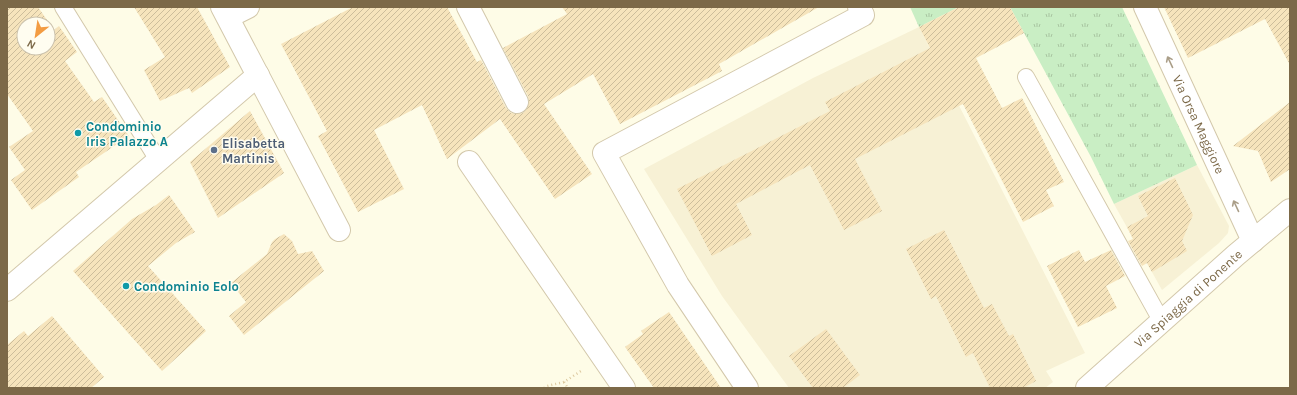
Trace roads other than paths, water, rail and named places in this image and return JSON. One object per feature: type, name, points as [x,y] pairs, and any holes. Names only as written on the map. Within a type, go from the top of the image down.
[{"type":"street","points":[[248,7],[225,12],[339,230]]},
{"type":"street","points":[[468,7],[517,102]]},
{"type":"street","points":[[747,388],[678,284],[604,153],[863,15],[859,7]]},
{"type":"street","name":"Via Orsa Maggiore","points":[[1145,7],[1253,241]]},
{"type":"street","points":[[7,290],[258,75]]},
{"type":"street","points":[[469,162],[624,388]]},
{"type":"street","name":"Via Spiaggia di Ponente","points":[[1088,388],[1253,241],[1290,210]]},
{"type":"lane","points":[[64,7],[158,160]]},
{"type":"lane","points":[[1026,77],[1162,322]]},
{"type":"place","name":"Condominio Iris Palazzo A","points":[[78,133]]},
{"type":"place","name":"Elisabetta Martinis","points":[[214,150]]},
{"type":"place","name":"Condominio Eolo","points":[[126,286]]}]
